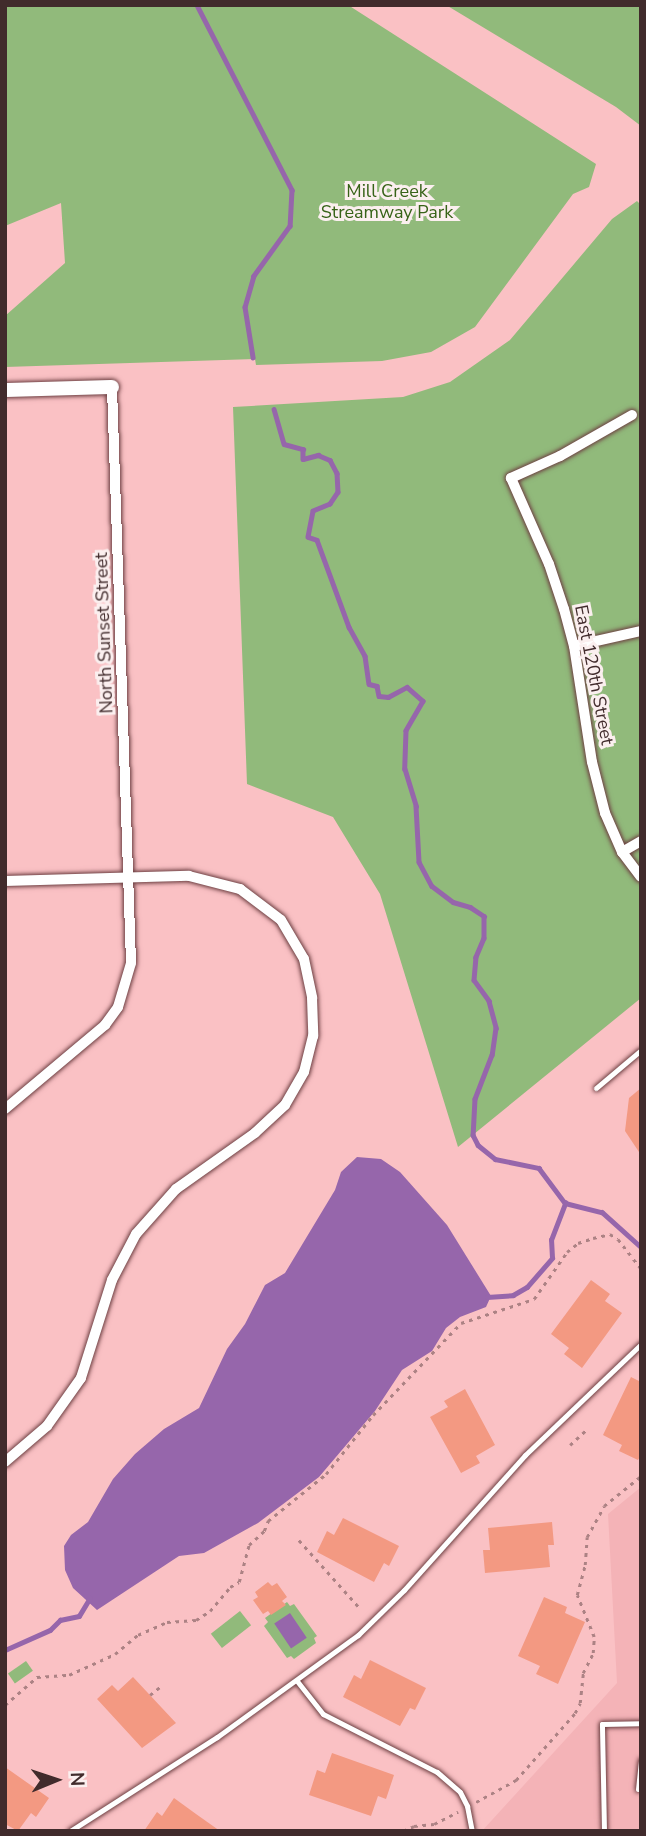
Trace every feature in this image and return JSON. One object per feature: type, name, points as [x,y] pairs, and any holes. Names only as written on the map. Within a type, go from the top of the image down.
[{"type":"street","points":[[5,390],[112,387]]},
{"type":"street","name":"North Sunset Street","points":[[5,1109],[82,1046],[118,1007],[131,962],[131,878],[112,387]]},
{"type":"street","name":"East 120th Street","points":[[632,415],[560,456],[511,478],[549,564],[574,646],[592,762],[605,813],[622,852],[641,877]]},
{"type":"street","points":[[574,646],[641,631]]},
{"type":"street","points":[[622,852],[641,841]]},
{"type":"street","points":[[5,881],[189,876],[240,889],[274,912],[295,939],[304,959],[312,998],[313,1036],[304,1072],[285,1105],[255,1133],[176,1189],[136,1234],[112,1280],[81,1377],[47,1426],[5,1462]]},
{"type":"lane","points":[[596,1088],[641,1050]]},
{"type":"lane","points":[[70,1831],[297,1681],[358,1636],[404,1590],[525,1455],[641,1344]]},
{"type":"lane","points":[[297,1681],[323,1714],[436,1772],[460,1792],[467,1807],[472,1831]]},
{"type":"lane","points":[[604,1831],[602,1724],[641,1723]]},
{"type":"lane","points":[[638,1789],[641,1760]]},
{"type":"path","points":[[5,1706],[37,1677],[69,1675],[115,1654],[138,1635],[167,1622],[196,1620],[210,1611],[230,1587],[239,1582],[249,1545],[264,1531],[268,1521],[326,1474],[373,1415],[461,1323],[534,1299],[567,1252],[578,1243],[593,1238],[610,1234],[618,1239],[641,1268]]},
{"type":"path","points":[[570,1444],[585,1431]]},
{"type":"path","points":[[403,1831],[414,1826],[434,1824],[516,1780],[575,1713],[580,1703],[583,1673],[593,1653],[592,1625],[577,1595],[586,1565],[587,1537],[604,1506],[641,1475]]},
{"type":"path","points":[[299,1540],[358,1606]]},
{"type":"path","points":[[150,1695],[161,1686]]},
{"type":"shaded area","points":[[357,1157],[381,1159],[400,1172],[447,1225],[491,1296],[486,1307],[460,1317],[446,1328],[432,1351],[402,1370],[375,1411],[319,1477],[258,1523],[204,1553],[179,1556],[97,1610],[73,1588],[65,1570],[64,1546],[71,1535],[88,1522],[113,1479],[135,1454],[164,1429],[199,1408],[227,1349],[245,1324],[265,1285],[285,1273],[335,1190],[341,1172]]},
{"type":"shaded area","points":[[641,1487],[641,1831],[482,1831],[617,1683],[608,1514]]},
{"type":"shaded area","points":[[290,1613],[307,1638],[291,1648],[274,1624]]},
{"type":"green space","name":"Mill Creek Streamway Park","points":[[5,5],[348,5],[596,164],[589,187],[573,194],[475,327],[431,352],[382,361],[256,365],[255,359],[5,367],[5,316],[65,263],[61,203],[5,226]]},
{"type":"green space","points":[[446,5],[641,5],[641,126],[616,107]]},
{"type":"green space","points":[[637,201],[641,205],[641,998],[458,1147],[380,894],[333,817],[247,784],[233,407],[403,397],[450,382],[510,340],[612,219]]},
{"type":"green space","points":[[287,1602],[290,1606],[294,1604],[317,1636],[314,1638],[316,1643],[294,1659],[291,1656],[287,1658],[264,1626],[268,1622],[265,1618]]},
{"type":"green space","points":[[240,1611],[251,1625],[222,1648],[211,1634]]},
{"type":"green space","points":[[26,1661],[33,1671],[15,1683],[8,1674]]},
{"type":"building","points":[[641,1088],[641,1155],[625,1131],[629,1098]]},
{"type":"building","points":[[591,1280],[610,1294],[605,1301],[622,1313],[582,1368],[564,1354],[569,1348],[551,1334]]},
{"type":"building","points":[[631,1377],[641,1382],[641,1455],[638,1460],[619,1451],[622,1445],[603,1435]]},
{"type":"building","points":[[465,1389],[495,1445],[476,1456],[480,1463],[461,1473],[430,1417],[448,1407],[444,1401]]},
{"type":"building","points":[[343,1518],[399,1546],[389,1566],[384,1563],[374,1582],[317,1552],[327,1531],[334,1535]]},
{"type":"building","points":[[552,1522],[554,1545],[548,1545],[550,1567],[485,1573],[483,1550],[490,1550],[488,1528]]},
{"type":"building","points":[[268,1582],[272,1586],[277,1583],[287,1597],[282,1601],[286,1605],[271,1615],[268,1611],[263,1614],[253,1600],[258,1597],[255,1592]]},
{"type":"building","points":[[544,1597],[567,1607],[565,1613],[585,1622],[558,1684],[536,1674],[540,1666],[518,1656]]},
{"type":"building","points":[[370,1660],[426,1688],[415,1710],[410,1708],[400,1726],[343,1697],[354,1675],[361,1679]]},
{"type":"building","points":[[133,1677],[176,1723],[142,1748],[97,1699],[112,1685],[118,1691]]},
{"type":"building","points":[[332,1753],[394,1775],[386,1799],[378,1796],[371,1816],[309,1795],[317,1770],[325,1773]]},
{"type":"building","points":[[5,1767],[49,1798],[36,1817],[31,1813],[18,1831],[5,1824]]},
{"type":"building","points":[[174,1798],[220,1831],[144,1831],[157,1812],[162,1816]]},
{"type":"waterway","points":[[197,5],[292,190],[290,226],[254,276],[245,307],[253,357]]},
{"type":"waterway","points":[[274,409],[284,444],[303,449],[303,459],[318,455],[330,460],[337,473],[338,492],[330,504],[313,511],[308,537],[317,540],[349,627],[365,656],[369,684],[377,686],[379,696],[388,697],[407,687],[423,701],[406,731],[405,769],[416,806],[419,862],[432,886],[453,902],[470,907],[484,916],[484,938],[476,957],[474,980],[489,1001],[496,1028],[492,1055],[475,1099],[473,1135],[478,1145],[495,1159],[539,1168],[565,1203],[602,1212],[641,1247]]},
{"type":"waterway","points":[[487,1297],[513,1295],[527,1287],[552,1258],[551,1240],[565,1203]]},
{"type":"waterway","points":[[5,1650],[50,1630],[60,1620],[79,1616],[90,1598]]}]
